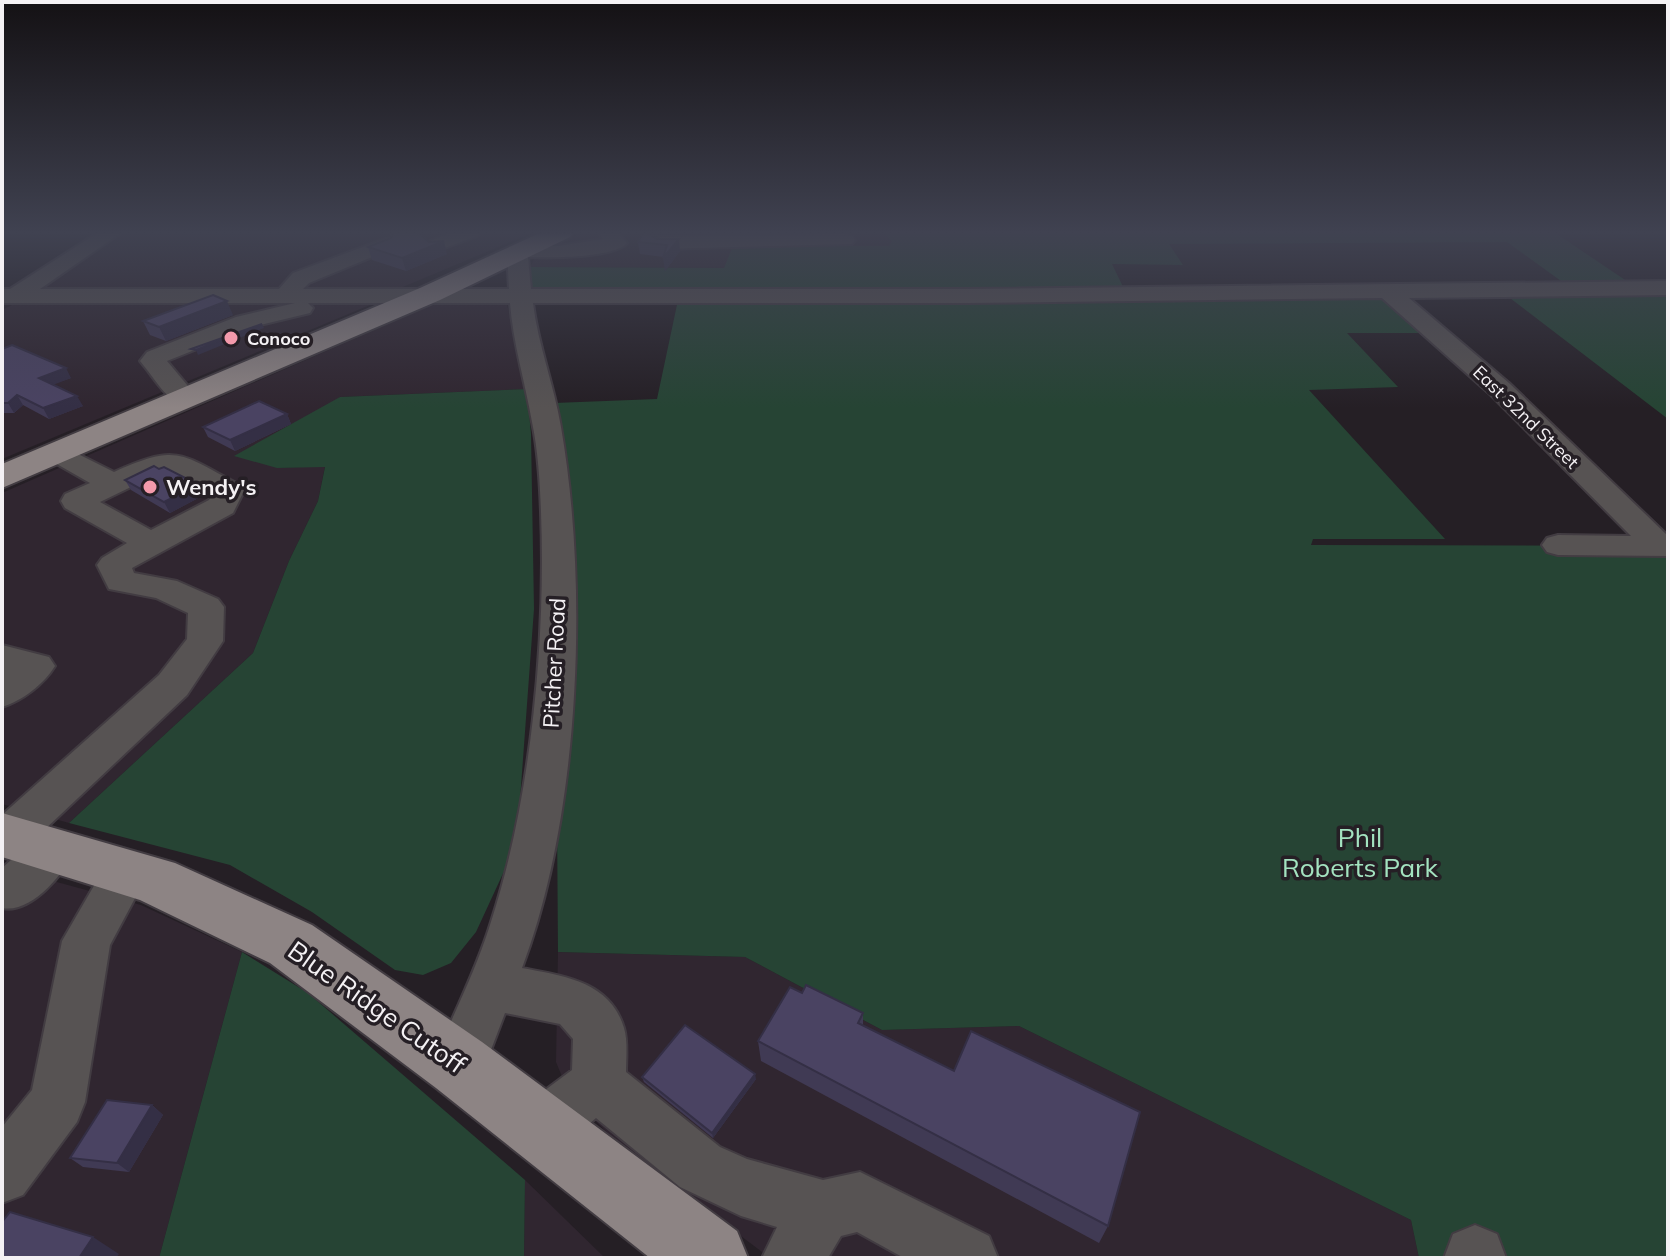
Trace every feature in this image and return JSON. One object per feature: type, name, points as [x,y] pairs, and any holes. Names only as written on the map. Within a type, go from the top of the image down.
[{"type":"main road","points":[[2,477],[437,291]]},
{"type":"main road","name":"Blue Ridge Cutoff","points":[[13,867],[126,872],[155,880],[291,944],[459,1065],[710,1258]]},
{"type":"street","points":[[288,304],[295,291]]},
{"type":"street","name":"Pitcher Road","points":[[459,1065],[514,926],[539,820],[553,711],[558,583],[557,511],[547,425],[524,329],[524,291]]},
{"type":"street","points":[[185,398],[153,361],[156,357],[288,304],[337,294],[922,296],[1473,291]]},
{"type":"street","name":"East 32nd Street","points":[[1389,292],[1500,389],[1664,546]]},
{"type":"street","points":[[6,299],[288,304],[382,314]]},
{"type":"street","points":[[58,453],[111,483]]},
{"type":"street","points":[[13,867],[173,685],[205,641],[206,607],[165,589],[121,581],[114,565],[222,506],[229,491],[173,462],[158,463],[76,501],[150,543]]},
{"type":"street","points":[[1558,545],[1664,546]]},
{"type":"street","points":[[2,658],[36,666],[2,693]]},
{"type":"street","points":[[2,1174],[57,1102],[86,941],[126,872]]},
{"type":"street","points":[[490,986],[574,1002],[599,1030],[599,1085]]},
{"type":"street","points":[[541,1128],[584,1093],[599,1085]]},
{"type":"street","points":[[599,1085],[700,1167],[741,1187],[808,1234],[860,1202],[967,1258]]},
{"type":"shaded area","points":[[36,291],[394,291],[391,292]]},
{"type":"shaded area","points":[[443,300],[506,300],[527,389],[340,397],[277,468],[325,466],[318,501],[289,561],[253,653],[69,823],[2,804],[2,493]]},
{"type":"shaded area","points":[[18,302],[377,302],[2,459],[2,310]]},
{"type":"shaded area","points":[[2,867],[141,905],[242,952],[159,1258],[2,1258]]},
{"type":"shaded area","points":[[558,952],[745,957],[882,1030],[1019,1026],[1411,1220],[1419,1258],[770,1258],[618,1143],[570,1096],[556,1062]]},
{"type":"shaded area","points":[[525,1180],[605,1258],[524,1258]]},
{"type":"green space","points":[[533,291],[1125,291],[533,291]]},
{"type":"green space","points":[[1668,293],[1668,419],[1506,295]]},
{"type":"green space","name":"Phil Roberts Park","points":[[1382,297],[1424,333],[1347,333],[1398,387],[1309,390],[1445,539],[1313,539],[1311,545],[1668,546],[1668,1258],[1419,1258],[1411,1220],[1019,1026],[882,1030],[745,957],[558,952],[554,403],[657,399],[678,300]]},
{"type":"green space","points":[[527,389],[531,434],[534,609],[520,800],[506,867],[476,932],[451,963],[423,975],[395,970],[312,912],[230,865],[69,823],[253,653],[289,561],[318,501],[325,467],[277,468],[234,456],[340,397]]},
{"type":"green space","points":[[242,952],[308,993],[525,1180],[524,1258],[159,1258]]},
{"type":"building","points":[[213,295],[227,301],[159,327],[143,321]]},
{"type":"building","points":[[262,324],[196,350],[191,349]]},
{"type":"building","points":[[12,345],[66,368],[39,378],[77,396],[43,408],[17,395],[8,403],[2,403],[2,349]]},
{"type":"building","points":[[259,401],[287,414],[230,440],[203,427]]},
{"type":"building","points":[[154,466],[159,469],[164,467],[199,485],[164,502],[125,480]]},
{"type":"building","points":[[806,985],[863,1013],[858,1023],[954,1071],[971,1031],[1140,1112],[1108,1226],[758,1041],[790,987],[802,993]]},
{"type":"building","points":[[685,1025],[755,1074],[712,1133],[642,1077]]},
{"type":"building","points":[[107,1100],[152,1105],[117,1163],[70,1158]]},
{"type":"building","points":[[10,1212],[93,1237],[79,1258],[2,1258],[2,1222]]},
{"type":"place","name":"Conoco","points":[[231,338]]},
{"type":"place","name":"Wendy's","points":[[150,487]]}]
